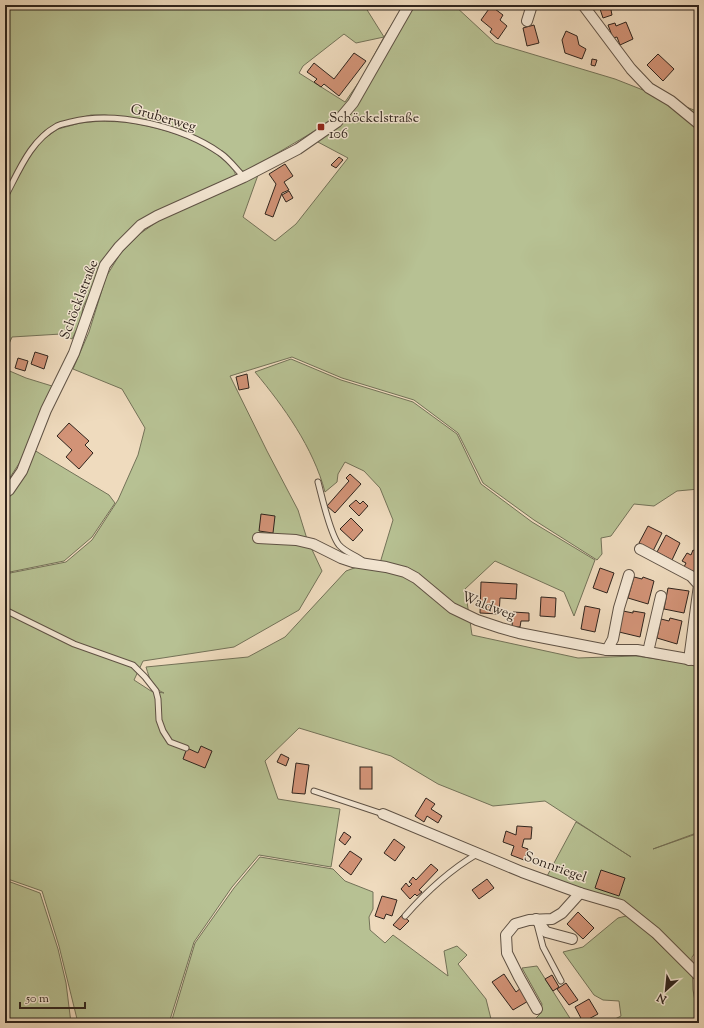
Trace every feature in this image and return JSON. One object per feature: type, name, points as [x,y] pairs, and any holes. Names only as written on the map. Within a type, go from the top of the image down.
[{"type":"street","name":"Schöcklstraße","points":[[5,493],[9,490],[22,471],[46,410],[74,354],[105,266],[119,247],[141,225],[157,216],[244,177],[298,149],[336,122],[353,103],[409,5]]},
{"type":"street","points":[[528,21],[532,5]]},
{"type":"street","points":[[583,5],[631,68],[650,88],[671,101],[699,124]]},
{"type":"street","name":"Waldweg","points":[[258,538],[313,544],[341,558],[353,562],[386,567],[405,572],[416,578],[440,600],[452,608],[477,620],[519,634],[607,650],[637,650],[694,660]]},
{"type":"street","points":[[640,549],[691,576],[699,585],[694,660]]},
{"type":"street","points":[[607,650],[613,639],[619,608],[629,575]]},
{"type":"street","points":[[648,652],[661,596]]},
{"type":"street","name":"Sonnriegel","points":[[383,814],[477,854],[580,892],[621,905],[656,933],[699,976]]},
{"type":"street","points":[[537,1009],[507,953],[506,935],[515,924],[536,919],[552,919],[562,913],[580,892]]},
{"type":"street","points":[[536,919],[546,932],[572,939]]},
{"type":"lane","name":"Gruberweg","points":[[5,197],[25,159],[38,141],[57,126],[83,119],[101,118],[137,121],[189,136],[221,154],[244,177]]},
{"type":"lane","points":[[318,482],[328,521],[338,545],[367,564]]},
{"type":"lane","points":[[5,610],[74,644],[133,665],[156,691],[159,720],[163,731],[170,742],[186,748]]},
{"type":"lane","points":[[314,791],[383,814]]},
{"type":"lane","points":[[405,916],[411,908],[441,880],[477,854]]},
{"type":"lane","points":[[536,919],[543,947],[562,981]]},
{"type":"green space","points":[[5,5],[364,5],[384,37],[404,5],[454,5],[495,43],[615,79],[699,112],[699,489],[677,491],[654,506],[634,504],[611,536],[601,538],[602,554],[597,560],[534,520],[483,483],[458,433],[414,400],[342,378],[292,357],[230,376],[298,510],[307,539],[322,571],[299,610],[234,647],[143,661],[134,680],[151,691],[164,693],[154,686],[146,667],[248,657],[285,637],[346,571],[357,567],[406,575],[470,621],[472,635],[578,658],[636,656],[699,665],[699,832],[653,849],[699,833],[699,948],[692,957],[693,990],[699,1023],[607,1023],[621,1016],[619,1001],[603,1000],[594,995],[563,952],[583,947],[618,918],[630,915],[664,949],[669,945],[631,909],[546,878],[576,822],[631,857],[545,801],[493,806],[438,784],[391,756],[299,728],[265,761],[278,799],[340,809],[331,867],[259,855],[232,887],[194,942],[169,1023],[78,1023],[59,946],[42,891],[5,878],[5,574],[66,562],[92,540],[118,500],[138,455],[145,428],[122,389],[73,369],[89,332],[106,277],[120,254],[141,233],[161,219],[258,175],[243,217],[275,241],[296,224],[348,158],[316,141],[313,132],[247,171],[242,171],[228,157],[207,143],[142,120],[105,115],[91,115],[60,123],[44,131],[31,145],[5,191]],"holes":[[[344,34],[356,43],[384,37],[361,79],[345,102],[299,73],[303,66]]]},
{"type":"green space","points":[[101,121],[133,123],[161,129],[185,137],[217,154],[232,168],[236,177],[124,236],[99,265],[92,289],[83,307],[81,321],[72,339],[61,334],[12,337],[5,353],[5,201],[32,152],[42,140],[58,129],[80,123]]},
{"type":"green space","points":[[291,359],[341,380],[413,402],[457,434],[481,484],[532,522],[595,560],[574,616],[564,592],[495,561],[465,589],[469,615],[430,589],[380,563],[393,520],[380,488],[364,471],[345,462],[338,474],[337,482],[325,492],[320,475],[305,443],[287,413],[255,372]]},
{"type":"green space","points":[[5,369],[26,378],[52,386],[20,462],[5,485]]},
{"type":"green space","points":[[34,450],[109,495],[115,503],[92,537],[64,561],[5,573],[5,498],[12,493]]},
{"type":"green space","points":[[260,857],[333,869],[345,881],[373,892],[373,909],[369,917],[370,930],[385,943],[393,935],[448,976],[444,951],[457,946],[467,955],[458,964],[486,999],[492,1023],[171,1023],[195,943],[234,888]]},
{"type":"green space","points":[[5,880],[40,893],[58,949],[66,983],[71,1023],[9,1023],[5,1016]]},
{"type":"green space","points":[[537,966],[573,1023],[531,1023],[540,1014],[542,1004],[522,968]]},
{"type":"building","points":[[603,5],[618,5],[619,7],[611,10],[612,15],[603,18],[600,9],[604,8]]},
{"type":"building","points":[[491,6],[503,15],[500,20],[507,26],[498,39],[490,32],[492,29],[481,20]]},
{"type":"building","points":[[626,22],[633,39],[620,45],[617,37],[613,38],[608,25],[615,23],[616,26]]},
{"type":"building","points":[[534,25],[539,43],[527,46],[523,28]]},
{"type":"building","points":[[566,31],[577,36],[579,45],[586,49],[582,59],[565,53],[562,40]]},
{"type":"building","points":[[354,53],[366,61],[339,96],[324,84],[321,87],[314,82],[317,79],[307,72],[314,63],[334,79]]},
{"type":"building","points":[[658,54],[674,69],[663,81],[647,65]]},
{"type":"building","points":[[592,59],[597,60],[595,66],[591,65]]},
{"type":"building","points":[[339,157],[343,160],[336,168],[331,165]]},
{"type":"building","points":[[285,164],[293,176],[284,182],[289,190],[282,193],[273,217],[265,214],[276,184],[269,174]]},
{"type":"building","points":[[289,191],[293,198],[286,202],[282,195]]},
{"type":"building","points":[[35,352],[48,356],[44,369],[31,364]]},
{"type":"building","points":[[18,358],[28,361],[25,371],[15,368]]},
{"type":"building","points":[[247,374],[249,388],[239,390],[236,377]]},
{"type":"building","points":[[69,423],[89,441],[85,445],[93,453],[79,469],[66,457],[72,450],[57,436]]},
{"type":"building","points":[[350,474],[361,484],[335,513],[327,506],[349,481],[346,478]]},
{"type":"building","points":[[356,500],[360,504],[363,501],[368,506],[359,516],[349,506]]},
{"type":"building","points":[[261,514],[275,516],[273,533],[259,531]]},
{"type":"building","points":[[351,518],[363,530],[353,541],[340,529]]},
{"type":"building","points":[[648,526],[662,533],[653,551],[639,543]]},
{"type":"building","points":[[666,535],[680,543],[672,560],[657,552]]},
{"type":"building","points":[[693,550],[699,553],[699,574],[684,567],[686,563],[682,561],[687,553],[691,555]]},
{"type":"building","points":[[600,568],[614,573],[607,593],[593,588]]},
{"type":"building","points":[[634,577],[642,579],[643,577],[654,581],[648,604],[628,598]]},
{"type":"building","points":[[481,582],[517,584],[516,599],[500,598],[499,614],[480,613]]},
{"type":"building","points":[[668,588],[689,591],[684,613],[664,609]]},
{"type":"building","points":[[541,597],[556,598],[555,617],[540,616]]},
{"type":"building","points":[[585,606],[600,609],[595,632],[581,629]]},
{"type":"building","points":[[623,611],[645,613],[640,637],[619,632]]},
{"type":"building","points":[[513,612],[529,613],[529,621],[521,621],[520,627],[512,627]]},
{"type":"building","points":[[670,618],[682,621],[677,644],[657,638],[661,619],[669,621]]},
{"type":"building","points":[[201,746],[212,751],[205,768],[183,759],[187,748],[198,753]]},
{"type":"building","points":[[281,754],[289,758],[286,766],[277,762]]},
{"type":"building","points":[[296,763],[309,765],[305,794],[292,793]]},
{"type":"building","points":[[360,767],[372,767],[372,789],[360,789]]},
{"type":"building","points":[[426,798],[435,804],[431,809],[442,816],[438,823],[427,816],[424,822],[415,816]]},
{"type":"building","points":[[517,826],[532,827],[531,839],[524,839],[522,847],[528,849],[524,860],[511,855],[514,846],[503,842],[506,831],[516,835]]},
{"type":"building","points":[[344,832],[351,837],[345,845],[339,840]]},
{"type":"building","points":[[394,839],[405,847],[395,861],[384,853]]},
{"type":"building","points":[[350,851],[362,859],[351,875],[339,866]]},
{"type":"building","points":[[431,864],[438,870],[419,890],[422,892],[417,896],[415,894],[410,899],[401,889],[406,883],[409,887],[412,884],[409,882],[413,877],[416,880]]},
{"type":"building","points":[[601,870],[625,878],[619,896],[595,888]]},
{"type":"building","points":[[487,879],[494,888],[479,899],[472,890]]},
{"type":"building","points":[[382,896],[397,900],[392,916],[386,914],[384,919],[375,916]]},
{"type":"building","points":[[578,912],[594,928],[583,939],[567,924]]},
{"type":"building","points":[[402,915],[409,921],[400,930],[393,925]]},
{"type":"building","points":[[504,974],[516,992],[521,988],[530,1000],[513,1010],[492,982]]},
{"type":"building","points":[[552,975],[559,987],[553,991],[545,979]]},
{"type":"building","points":[[566,983],[578,1000],[569,1005],[557,989]]},
{"type":"building","points":[[589,999],[598,1014],[583,1022],[575,1007]]},
{"type":"place","name":"Schöckelstraße 106","points":[[321,127]]}]
